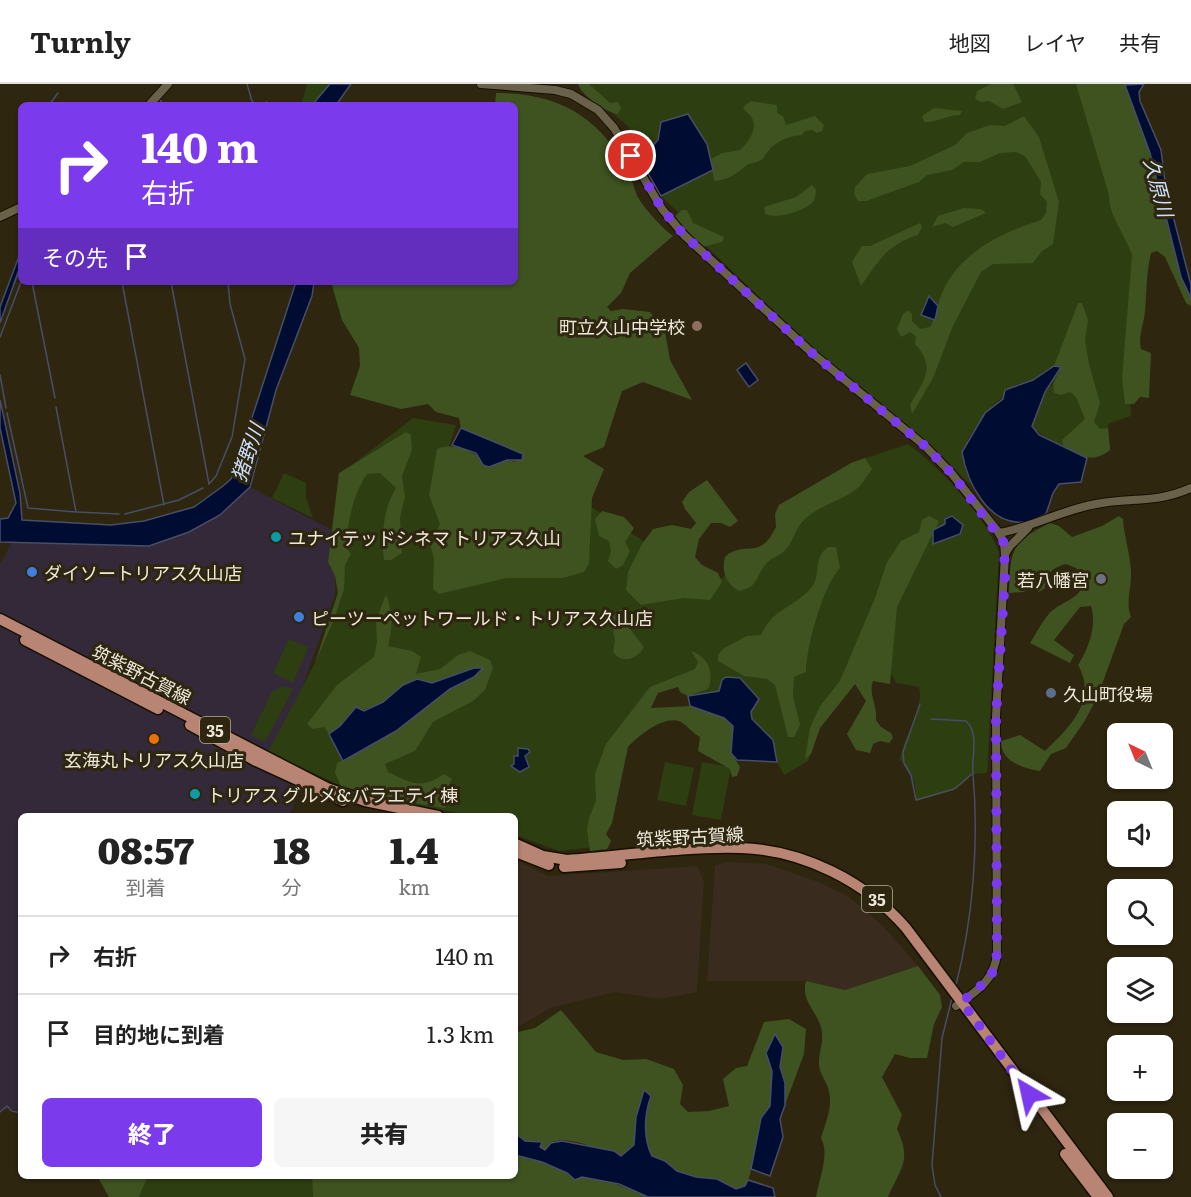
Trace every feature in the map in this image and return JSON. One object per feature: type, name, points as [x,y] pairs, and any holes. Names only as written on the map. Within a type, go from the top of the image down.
[{"type":"main road","name":"筑紫野古賀線","points":[[0,619],[327,788],[365,801],[423,813]]},
{"type":"main road","name":"筑紫野古賀線","points":[[0,627],[321,793],[363,807],[392,813]]},
{"type":"main road","name":"筑紫野古賀線","points":[[518,845],[543,856],[560,859],[741,848],[765,850],[818,867],[869,892],[890,910],[1098,1197]]},
{"type":"main road","name":"筑紫野古賀線","points":[[518,853],[541,863],[565,867],[746,855],[765,857],[809,870],[862,895],[890,919],[959,1004],[1108,1197]]},
{"type":"street","points":[[152,102],[168,84]]},
{"type":"street","points":[[481,84],[555,90],[571,94],[598,110],[615,128],[662,209],[684,235],[812,353],[925,446],[952,474],[999,533],[1004,543],[1005,555],[996,716],[997,954],[991,977],[959,1004]]},
{"type":"street","points":[[0,217],[18,208]]},
{"type":"street","points":[[999,533],[1029,528],[1077,508],[1122,501],[1157,500],[1191,488]]},
{"type":"street","points":[[1005,555],[1010,546],[1029,528]]},
{"type":"shaded area","points":[[250,487],[332,530],[328,562],[335,576],[335,595],[294,711],[308,770],[302,787],[290,813],[18,813],[18,1111],[11,1108],[0,1111],[0,564],[13,540],[150,546],[189,532],[220,515]]},
{"type":"shaded area","points":[[520,862],[548,876],[697,866],[704,881],[697,992],[660,999],[615,992],[550,1008],[518,1025],[518,867]]},
{"type":"shaded area","points":[[728,862],[767,864],[818,882],[848,896],[882,925],[918,966],[845,990],[806,981],[707,981],[715,865]]},
{"type":"green space","points":[[307,84],[330,84],[315,102],[302,102]]},
{"type":"green space","points":[[578,84],[1086,84],[1140,258],[1128,368],[1131,416],[1108,424],[1110,450],[1096,458],[1081,456],[1049,440],[1032,426],[1045,392],[1053,384],[1054,366],[1033,380],[1015,385],[985,413],[967,440],[965,469],[973,487],[911,429],[817,352],[685,226],[679,213],[661,196],[638,155],[628,126],[607,108],[581,91]]},
{"type":"green space","points":[[578,84],[589,84],[610,103],[618,102],[621,108],[618,114],[595,103],[580,89]]},
{"type":"green space","points":[[991,84],[1013,84],[1022,102],[1003,109],[989,101],[981,102],[975,99],[977,91]]},
{"type":"green space","points":[[1076,84],[1135,84],[1133,90],[1181,277],[1191,294],[1191,306],[1186,303],[1165,257],[1157,251],[1151,253],[1140,339],[1141,349],[1151,353],[1149,398],[1140,397],[1134,404],[1125,404],[1122,378],[1132,255],[1114,218]]},
{"type":"green space","points":[[496,93],[540,98],[577,113],[593,125],[620,157],[642,203],[673,236],[630,273],[621,293],[607,307],[611,311],[623,309],[650,312],[665,332],[670,360],[692,400],[643,382],[622,391],[604,447],[583,456],[604,469],[592,498],[589,563],[584,572],[563,578],[507,578],[439,594],[433,589],[434,559],[430,544],[440,524],[429,495],[437,449],[452,446],[494,465],[507,460],[516,462],[502,447],[461,428],[459,418],[436,412],[428,404],[401,409],[350,395],[360,366],[359,348],[342,320],[332,285],[518,285],[518,102],[495,102]]},
{"type":"green space","points":[[751,101],[777,105],[777,113],[783,116],[786,125],[815,116],[824,125],[822,131],[817,133],[812,130],[805,131],[802,135],[785,139],[775,144],[760,160],[747,165],[728,178],[714,181],[711,159],[722,153],[740,150],[751,136],[754,122],[743,107]]},
{"type":"green space","points":[[934,108],[962,111],[960,115],[924,122],[922,116]]},
{"type":"green space","points":[[1024,116],[1039,137],[1059,202],[1053,244],[1042,251],[1033,263],[993,264],[981,272],[953,326],[933,378],[912,414],[910,405],[927,368],[922,353],[915,344],[916,337],[910,332],[901,337],[897,329],[903,314],[908,310],[912,314],[912,321],[920,329],[930,327],[942,293],[959,266],[983,246],[997,238],[1041,220],[1046,213],[1047,202],[1040,194],[1041,182],[1025,156],[1016,152],[1000,153],[980,162],[964,162],[952,170],[927,175],[919,182],[866,201],[858,201],[854,194],[855,187],[867,174],[910,166],[955,145],[967,133],[990,125],[1005,126]]},
{"type":"green space","points":[[812,185],[816,190],[811,204],[784,215],[765,214],[764,207],[796,197]]},
{"type":"green space","points":[[964,208],[981,209],[986,213],[953,227],[945,223],[932,227],[938,216]]},
{"type":"green space","points":[[682,210],[687,210],[693,223],[724,237],[722,242],[703,247],[675,216]]},
{"type":"green space","points":[[920,223],[922,227],[918,235],[907,239],[885,254],[861,286],[852,262],[862,246],[870,246]]},
{"type":"green space","points":[[1078,303],[1082,303],[1088,320],[1085,340],[1100,403],[1094,422],[1100,429],[1108,428],[1110,450],[1092,457],[1074,453],[1063,445],[1062,440],[1085,419],[1076,397],[1070,392],[1061,395],[1054,393],[1053,384],[1061,368],[1054,366]]},
{"type":"green space","points":[[413,418],[456,425],[434,492],[588,505],[648,544],[719,580],[785,533],[851,463],[908,444],[934,466],[960,493],[983,523],[999,552],[987,773],[973,774],[957,789],[917,801],[914,781],[900,759],[917,715],[919,687],[896,683],[891,673],[893,606],[855,684],[820,728],[808,761],[784,775],[777,762],[737,760],[705,713],[690,706],[686,680],[662,688],[636,719],[594,847],[559,851],[518,836],[518,813],[458,813],[390,799],[341,786],[268,752],[315,663],[338,593],[344,471]]},
{"type":"green space","points":[[406,432],[411,435],[412,450],[402,476],[405,497],[400,518],[402,553],[391,560],[384,560],[384,523],[388,505],[396,488],[380,473],[367,474],[358,491],[350,518],[345,546],[351,554],[345,565],[344,589],[335,617],[315,663],[338,593],[335,576],[328,562],[339,473]]},
{"type":"green space","points":[[865,458],[872,469],[857,489],[807,517],[799,526],[788,547],[768,562],[750,587],[739,591],[731,585],[724,572],[725,557],[736,550],[756,548],[767,541],[776,527],[775,514],[779,505],[851,463]]},
{"type":"green space","points":[[284,473],[306,483],[306,497],[313,518],[272,498]]},
{"type":"green space","points":[[707,480],[738,521],[730,527],[721,523],[711,523],[699,539],[695,557],[702,565],[718,573],[722,582],[710,600],[684,598],[641,605],[626,590],[628,572],[642,544],[653,529],[672,525],[691,529],[696,523],[682,502],[689,492]]},
{"type":"green space","points":[[602,511],[624,517],[634,528],[625,542],[630,551],[623,565],[616,569],[608,561],[611,551],[609,541],[599,536],[595,519]]},
{"type":"green space","points":[[929,516],[939,521],[897,607],[890,684],[873,681],[872,686],[876,720],[881,727],[891,733],[893,738],[889,743],[880,741],[873,744],[870,753],[856,750],[847,734],[866,701],[855,684],[820,728],[811,754],[805,759],[810,728],[820,706],[840,681],[875,598],[887,562],[901,541],[919,532],[922,520]]},
{"type":"green space","points":[[1119,516],[1123,519],[1130,564],[1129,611],[1131,617],[1124,624],[1097,698],[1066,748],[1051,754],[1040,771],[1020,766],[1004,754],[1001,741],[1020,735],[1045,751],[1064,732],[1078,712],[1085,690],[1078,665],[1089,644],[1093,613],[1091,606],[1080,607],[1054,640],[1074,655],[1070,663],[1030,643],[1048,615],[1079,593],[1084,581],[1076,568],[1066,564],[1050,572],[1045,588],[1039,592],[1031,588],[1023,592],[1009,593],[1010,567],[1015,550],[1027,536],[1050,523],[1059,526],[1072,537],[1102,526]]},
{"type":"green space","points":[[828,547],[836,547],[840,568],[828,588],[817,617],[806,672],[794,677],[793,696],[800,725],[794,737],[788,737],[775,685],[767,679],[744,676],[718,661],[718,655],[724,648],[747,636],[761,635],[771,619],[804,595],[814,583],[820,556]]},
{"type":"green space","points":[[386,594],[392,620],[388,646],[412,651],[421,657],[416,674],[440,669],[458,655],[470,651],[490,660],[493,668],[485,690],[473,701],[433,722],[415,751],[385,764],[388,772],[416,783],[428,782],[444,774],[452,779],[447,789],[449,797],[445,808],[390,799],[341,786],[335,773],[337,763],[383,739],[450,689],[474,677],[474,668],[432,683],[417,679],[403,685],[383,702],[347,716],[340,726],[329,734],[324,727],[313,729],[307,724],[337,685],[374,657],[377,642],[376,621]]},
{"type":"green space","points":[[621,609],[626,613],[623,620],[644,647],[637,655],[629,659],[621,658],[613,652],[615,641],[611,618]]},
{"type":"green space","points":[[289,639],[308,647],[293,683],[273,673]]},
{"type":"green space","points":[[691,651],[706,661],[711,677],[708,689],[688,696],[680,692],[678,687],[658,693],[651,708],[690,706],[724,718],[733,726],[731,753],[740,767],[737,776],[732,777],[730,769],[698,751],[700,737],[681,722],[667,721],[652,727],[628,747],[612,823],[606,834],[611,841],[607,849],[590,851],[587,830],[596,801],[595,774],[606,744],[650,687],[695,669],[698,662]]},
{"type":"green space","points":[[282,686],[293,689],[265,742],[251,735],[272,692]]},
{"type":"green space","points":[[665,762],[694,768],[686,806],[657,800]]},
{"type":"green space","points":[[702,762],[731,767],[721,820],[692,815]]},
{"type":"green space","points":[[918,966],[940,995],[942,1007],[934,1024],[927,1058],[910,1058],[895,1054],[882,1077],[902,1115],[897,1129],[904,1149],[901,1171],[888,1197],[816,1197],[824,1159],[821,1138],[830,1098],[819,1065],[822,1030],[805,993],[806,981],[845,990]]},
{"type":"green space","points":[[561,1010],[596,1052],[623,1060],[646,1059],[674,1069],[683,1085],[680,1104],[688,1112],[709,1111],[729,1106],[723,1079],[736,1068],[747,1066],[764,1022],[789,1019],[806,1029],[804,1054],[785,1105],[785,1083],[780,1067],[783,1047],[775,1035],[766,1053],[772,1071],[770,1106],[761,1118],[750,1175],[745,1186],[736,1189],[717,1179],[696,1177],[677,1171],[665,1161],[652,1156],[647,1142],[646,1126],[651,1096],[644,1090],[636,1117],[634,1145],[621,1157],[586,1144],[565,1140],[551,1143],[545,1150],[540,1147],[541,1142],[525,1141],[518,1135],[518,1032],[535,1028]]},
{"type":"green space","points":[[518,1156],[552,1165],[570,1177],[610,1182],[648,1197],[313,1197],[312,1179],[518,1179]]},
{"type":"green space","points":[[99,1179],[147,1179],[139,1197],[109,1197]]},
{"type":"green space","points":[[147,1179],[312,1179],[313,1197],[139,1197]]},
{"type":"water","points":[[330,84],[351,84],[338,102],[315,102]]},
{"type":"water","name":"久原川","points":[[1144,84],[1139,92],[1140,101],[1161,150],[1166,189],[1191,285],[1191,298],[1181,277],[1150,153],[1125,85]]},
{"type":"water","points":[[688,114],[707,144],[713,170],[661,196],[645,168],[648,151],[658,140],[661,122]]},
{"type":"water","points":[[18,259],[18,272],[0,323],[0,307]]},
{"type":"water","name":"猪野川","points":[[295,285],[314,285],[312,296],[276,390],[250,487],[220,515],[189,532],[149,546],[0,542],[0,519],[8,518],[16,503],[0,428],[0,400],[20,493],[22,520],[111,525],[144,521],[194,507],[231,479]]},
{"type":"water","points":[[929,296],[938,306],[935,320],[921,315]]},
{"type":"water","points":[[746,363],[758,380],[749,387],[737,370]]},
{"type":"water","points":[[1054,366],[1061,367],[1045,392],[1032,426],[1039,435],[1087,458],[1081,482],[1059,484],[1053,493],[1046,514],[1028,522],[1012,521],[990,510],[982,500],[969,476],[962,452],[985,413],[1003,399],[1005,390],[1033,380]]},
{"type":"water","points":[[461,428],[523,454],[522,460],[507,460],[489,467],[483,465],[476,453],[452,445]]},
{"type":"water","points":[[952,516],[963,525],[960,534],[933,544],[933,530],[945,524],[945,519]]},
{"type":"water","points":[[474,668],[483,668],[474,677],[450,689],[396,731],[343,761],[329,734],[340,726],[356,707],[364,711],[383,702],[403,685],[417,679],[432,683]]},
{"type":"water","points":[[726,677],[740,678],[759,699],[751,712],[752,719],[773,740],[777,762],[737,760],[731,753],[733,726],[724,718],[690,706],[688,696],[719,691],[722,680]]},
{"type":"water","points":[[518,748],[528,749],[530,752],[525,756],[529,767],[520,772],[511,766],[514,764],[514,756],[518,756]]},
{"type":"water","points":[[775,1034],[783,1047],[780,1067],[785,1083],[785,1105],[780,1119],[783,1137],[770,1176],[751,1169],[761,1118],[770,1106],[772,1071],[766,1053]]},
{"type":"water","points":[[644,1090],[651,1096],[646,1126],[647,1142],[652,1156],[665,1161],[677,1171],[696,1177],[717,1179],[736,1189],[745,1186],[748,1180],[773,1188],[775,1197],[648,1197],[619,1184],[582,1177],[575,1180],[567,1173],[542,1162],[518,1156],[518,1135],[525,1141],[542,1142],[540,1147],[545,1150],[551,1143],[562,1141],[614,1151],[621,1156],[634,1145],[636,1117]]},
{"type":"waterway","points":[[247,84],[253,102]]},
{"type":"waterway","points":[[51,102],[58,93]]},
{"type":"waterway","points":[[14,284],[18,273]]},
{"type":"waterway","points":[[0,337],[20,285]]},
{"type":"waterway","points":[[33,285],[55,398]]},
{"type":"waterway","points":[[123,285],[164,505]]},
{"type":"waterway","points":[[172,285],[209,484]]},
{"type":"waterway","name":"猪野川","points":[[209,484],[216,476],[232,437],[245,359],[230,304],[228,285]]},
{"type":"waterway","points":[[0,375],[6,408]]},
{"type":"waterway","points":[[7,413],[28,508],[76,512],[56,407]]},
{"type":"waterway","points":[[125,514],[179,500],[203,488]]},
{"type":"waterway","points":[[77,512],[119,514]]},
{"type":"waterway","points":[[920,704],[903,752],[904,763],[911,775],[916,800],[954,789],[972,774]]},
{"type":"waterway","points":[[931,719],[966,721],[973,732],[974,739],[975,853],[967,934],[956,985]]},
{"type":"waterway","points":[[941,1197],[935,1185],[932,1165],[942,1038],[952,998]]},
{"type":"waterway","points":[[0,1112],[7,1106],[12,1111],[18,1112]]},
{"type":"place","name":"町立久山中学校","points":[[697,326]]},
{"type":"place","name":"ユナイテッドシネマ トリアス久山","points":[[276,537]]},
{"type":"place","name":"ダイソートリアス久山店","points":[[32,572]]},
{"type":"place","name":"若八幡宮","points":[[1101,579]]},
{"type":"place","name":"ピーツーペットワールド・トリアス久山店","points":[[299,617]]},
{"type":"place","name":"久山町役場","points":[[1051,693]]},
{"type":"place","name":"玄海丸トリアス久山店","points":[[154,739]]},
{"type":"place","name":"トリアス グルメ&バラエティ棟","points":[[195,794]]},
{"type":"route","points":[[631,156],[662,209],[675,226],[812,353],[925,446],[952,474],[999,533],[1004,543],[1005,578],[996,716],[997,954],[991,977],[962,1002],[1029,1094]]}]
